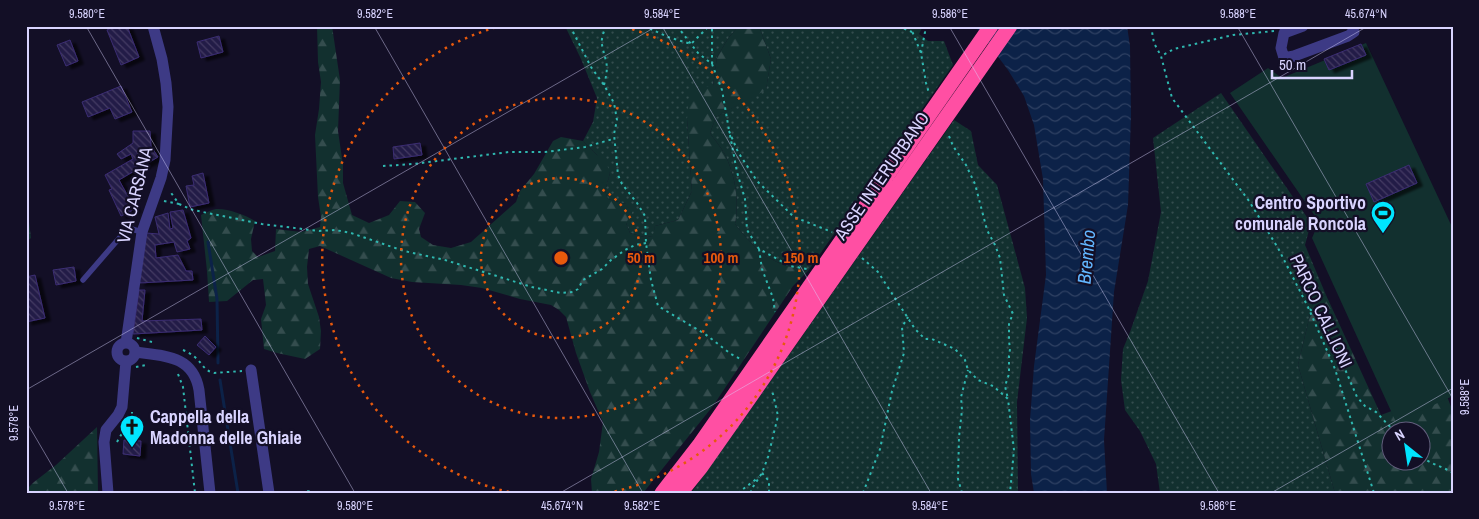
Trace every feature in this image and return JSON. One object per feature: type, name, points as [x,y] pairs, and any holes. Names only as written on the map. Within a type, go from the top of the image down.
[{"type":"highway","name":"ASSE INTERURBANO","points":[[662,493],[695,451],[991,26]]},
{"type":"highway","name":"ASSE INTERURBANO","points":[[680,493],[701,467],[1010,26]]},
{"type":"street","name":"VIA CARSANA","points":[[108,493],[104,442],[106,430],[122,407],[126,361],[119,358],[117,352],[120,345],[126,343],[142,232],[161,178],[165,160],[168,107],[166,82],[153,26]]},
{"type":"street","points":[[1303,26],[1284,33],[1281,48],[1284,58],[1289,58],[1351,34],[1354,32],[1352,26]]},
{"type":"street","points":[[126,343],[131,345],[135,352],[134,357],[126,361]]},
{"type":"street","points":[[135,352],[175,358],[183,362],[193,373],[199,390],[210,493]]},
{"type":"street","points":[[251,370],[269,493]]},
{"type":"lane","points":[[83,280],[128,228],[142,232]]},
{"type":"path","points":[[570,26],[591,67],[614,103],[617,120],[614,138],[618,175],[622,184],[645,216],[646,243],[651,280],[658,306],[705,334],[745,362]]},
{"type":"path","points":[[604,85],[607,70],[606,60],[601,48],[601,37],[606,26]]},
{"type":"path","points":[[644,26],[668,37],[691,44]]},
{"type":"path","points":[[677,26],[698,53],[712,64]]},
{"type":"path","points":[[691,44],[711,26]]},
{"type":"path","points":[[711,26],[712,64],[722,90],[737,172],[745,199],[747,230],[759,249],[762,270],[772,298],[776,318]]},
{"type":"path","points":[[898,26],[913,32]]},
{"type":"path","points":[[921,53],[925,32],[924,26]]},
{"type":"path","name":"PARCO CALLIONI","points":[[1151,26],[1154,43],[1161,56],[1172,98],[1249,200],[1278,248],[1308,308],[1335,368],[1374,493]]},
{"type":"path","points":[[1161,56],[1174,49],[1233,35],[1266,31],[1284,33]]},
{"type":"path","points":[[729,131],[738,152],[757,181],[794,217],[833,233]]},
{"type":"path","points":[[948,134],[953,146],[976,184],[986,230],[1000,258],[1004,295],[1013,314],[1008,341],[1010,349],[1008,356],[1009,374],[1005,386],[1014,450],[1010,493]]},
{"type":"path","points":[[383,166],[509,152],[545,152],[586,147],[614,138]]},
{"type":"path","points":[[161,178],[179,204]]},
{"type":"path","points":[[154,198],[179,204],[193,210],[262,224],[351,233],[404,251],[445,260],[532,287],[561,293],[574,292],[583,280],[625,250],[635,245],[646,243]]},
{"type":"path","points":[[759,249],[790,266],[807,269]]},
{"type":"path","points":[[859,256],[878,272],[924,339],[932,338],[955,349],[965,360],[968,370],[978,380],[994,386],[1008,399]]},
{"type":"path","points":[[1308,308],[1324,326],[1357,397],[1386,422]]},
{"type":"path","points":[[863,493],[880,449],[892,391],[904,353],[902,327],[908,317]]},
{"type":"path","points":[[962,493],[958,479],[959,437],[962,410],[961,397],[968,370]]},
{"type":"path","points":[[175,371],[180,376],[183,387],[195,493]]},
{"type":"path","points":[[751,493],[768,457],[778,416],[773,394],[768,388]]},
{"type":"path","points":[[1432,463],[1453,473]]},
{"type":"path","points":[[738,493],[762,473]]},
{"type":"path","points":[[762,473],[769,481],[769,493]]},
{"type":"path","points":[[301,493],[307,491],[318,493]]},
{"type":"green space","points":[[317,26],[332,26],[340,80],[338,131],[343,165],[343,183],[352,215],[369,223],[389,215],[400,201],[415,202],[425,213],[419,229],[421,237],[433,245],[451,248],[471,242],[516,202],[520,191],[534,174],[553,141],[561,137],[583,141],[597,155],[605,159],[610,173],[605,191],[608,199],[626,204],[634,209],[626,223],[630,233],[644,237],[653,236],[655,226],[678,220],[692,191],[687,119],[690,88],[713,86],[717,57],[729,37],[739,26],[759,26],[771,59],[766,90],[716,117],[710,133],[726,156],[733,175],[737,199],[735,224],[752,244],[767,257],[781,264],[808,271],[793,286],[713,406],[643,493],[592,493],[591,479],[599,452],[603,422],[576,353],[566,317],[551,305],[520,299],[482,288],[412,282],[391,278],[320,246],[309,249],[307,267],[308,284],[319,317],[321,331],[320,349],[305,359],[264,349],[261,319],[266,305],[263,279],[253,280],[227,301],[209,302],[201,215],[220,209],[236,212],[255,221],[251,239],[252,251],[258,257],[275,251],[276,229],[301,232],[320,227],[321,217],[318,197],[315,135],[321,82],[318,62]]},
{"type":"green space","points":[[565,26],[739,26],[729,37],[717,57],[713,86],[687,119],[692,191],[678,220],[655,226],[654,236],[644,237],[630,233],[626,223],[626,204],[608,199],[605,191],[610,173],[597,155],[583,141],[593,122],[597,98]]},
{"type":"green space","points":[[759,26],[923,26],[919,34],[928,41],[944,41],[953,65],[808,271],[781,264],[767,257],[752,244],[735,224],[737,199],[733,175],[726,156],[710,133],[716,117],[766,89],[771,59]]},
{"type":"green space","name":"Centro Sportivo comunale Roncola","points":[[1366,43],[1453,229],[1453,396],[1396,422],[1312,238],[1319,222],[1230,93],[1268,68],[1282,78]]},
{"type":"green space","points":[[1221,93],[1311,223],[1305,245],[1326,295],[1313,302],[1298,365],[1335,493],[1160,493],[1156,464],[1140,431],[1125,410],[1121,380],[1123,349],[1148,281],[1161,212],[1153,138]]},
{"type":"green space","points":[[954,120],[971,131],[978,165],[997,185],[1025,288],[1027,318],[1017,402],[1018,493],[691,493],[746,416]]},
{"type":"green space","points":[[26,198],[31,238],[26,242]]},
{"type":"green space","points":[[1326,295],[1381,415],[1445,391],[1453,412],[1453,493],[1335,493],[1298,365],[1313,302]]},
{"type":"green space","points":[[97,427],[98,493],[26,493],[26,490],[34,482],[56,465]]},
{"type":"water","name":"Brembo","points":[[975,26],[1127,26],[1130,46],[1131,115],[1128,205],[1114,292],[1104,440],[1107,493],[1034,493],[1031,474],[1030,420],[1034,366],[1046,275],[1043,179],[1034,125],[1024,96],[1008,70]]},
{"type":"building","points":[[115,26],[127,26],[139,57],[121,65],[107,30]]},
{"type":"building","points":[[219,36],[223,52],[201,58],[197,42]]},
{"type":"building","points":[[70,40],[78,61],[66,66],[57,45]]},
{"type":"building","points":[[1361,44],[1366,55],[1329,70],[1324,59]]},
{"type":"building","points":[[121,86],[132,112],[115,119],[110,108],[88,117],[82,102]]},
{"type":"building","points":[[133,131],[150,131],[151,146],[158,157],[119,180],[135,209],[121,216],[109,190],[112,189],[105,175],[133,159],[131,154],[121,159],[117,154],[133,143]]},
{"type":"building","points":[[420,143],[422,155],[394,159],[393,147]]},
{"type":"building","points":[[1409,165],[1417,183],[1374,202],[1366,184]]},
{"type":"building","points":[[203,173],[209,203],[190,207],[186,186],[194,185],[192,176]]},
{"type":"building","points":[[183,210],[191,238],[187,241],[190,249],[177,252],[174,242],[155,245],[156,258],[178,255],[186,271],[192,271],[193,280],[139,283],[146,233],[159,234],[155,217],[168,213],[170,229],[173,228],[170,212]]},
{"type":"building","points":[[74,267],[76,281],[56,285],[53,270]]},
{"type":"building","points":[[35,275],[45,318],[26,322],[26,277]]},
{"type":"building","points":[[139,290],[145,290],[142,321],[201,319],[202,330],[133,334]]},
{"type":"building","points":[[205,336],[216,347],[209,355],[197,345]]},
{"type":"building","name":"Cappella della Madonna delle Ghiaie","points":[[124,440],[141,441],[140,456],[123,454]]},
{"type":"waterway","points":[[208,242],[217,299],[218,363]]},
{"type":"waterway","points":[[220,380],[238,493]]},
{"type":"place","name":"Centro Sportivo comunale Roncola","points":[[1383,234]]},
{"type":"place","name":"Cappella della Madonna delle Ghiaie","points":[[132,448]]}]
